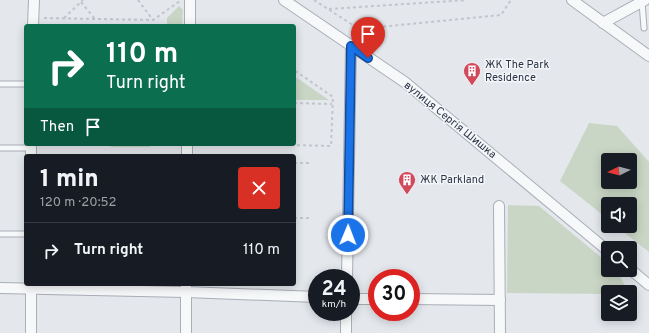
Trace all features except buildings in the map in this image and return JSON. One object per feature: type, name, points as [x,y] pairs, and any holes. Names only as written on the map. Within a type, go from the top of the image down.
[{"type":"street","points":[[33,22],[34,0]]},
{"type":"street","points":[[190,0],[190,24]]},
{"type":"street","name":"вулиця Сергія Шишка","points":[[284,0],[406,83],[601,245]]},
{"type":"street","points":[[572,0],[649,56]]},
{"type":"street","points":[[603,23],[643,1]]},
{"type":"street","points":[[347,269],[351,46]]},
{"type":"street","points":[[499,206],[500,333]]},
{"type":"street","points":[[637,275],[649,285]]},
{"type":"street","points":[[31,287],[31,333]]},
{"type":"street","points":[[0,288],[186,288],[308,296]]},
{"type":"street","points":[[186,288],[186,333]]},
{"type":"street","points":[[420,299],[500,300]]},
{"type":"street","points":[[346,321],[346,333]]},
{"type":"lane","points":[[643,1],[644,28]]},
{"type":"lane","points":[[0,84],[24,84]]},
{"type":"lane","points":[[0,148],[31,149]]},
{"type":"lane","points":[[0,234],[24,234]]},
{"type":"path","points":[[138,0],[153,20]]},
{"type":"path","points":[[33,22],[63,19],[153,20],[181,0]]},
{"type":"path","points":[[314,0],[359,29],[501,15],[511,0]]},
{"type":"path","points":[[328,9],[467,0]]},
{"type":"path","points":[[63,19],[82,1],[95,19]]},
{"type":"path","points":[[296,71],[333,97],[331,146],[296,145]]},
{"type":"path","points":[[296,103],[332,104]]},
{"type":"path","points":[[296,163],[309,163]]},
{"type":"path","points":[[296,218],[310,218]]},
{"type":"green space","points":[[179,6],[183,10],[182,24],[167,24],[167,18]]},
{"type":"green space","points":[[296,77],[329,100],[296,100]]},
{"type":"green space","points":[[589,123],[617,126],[649,162],[649,252],[637,241],[625,233],[637,233],[637,197],[601,197],[601,213],[560,181]]},
{"type":"green space","points":[[111,146],[150,146],[150,147]]},
{"type":"green space","points":[[508,205],[539,206],[601,257],[601,277],[620,277],[625,285],[601,285],[601,294],[507,293]]},
{"type":"place","name":"ЖК The Park Residence","points":[[472,86]]},
{"type":"place","name":"ЖК Parkland","points":[[407,195]]},
{"type":"route","points":[[348,235],[351,46],[368,58]]}]
